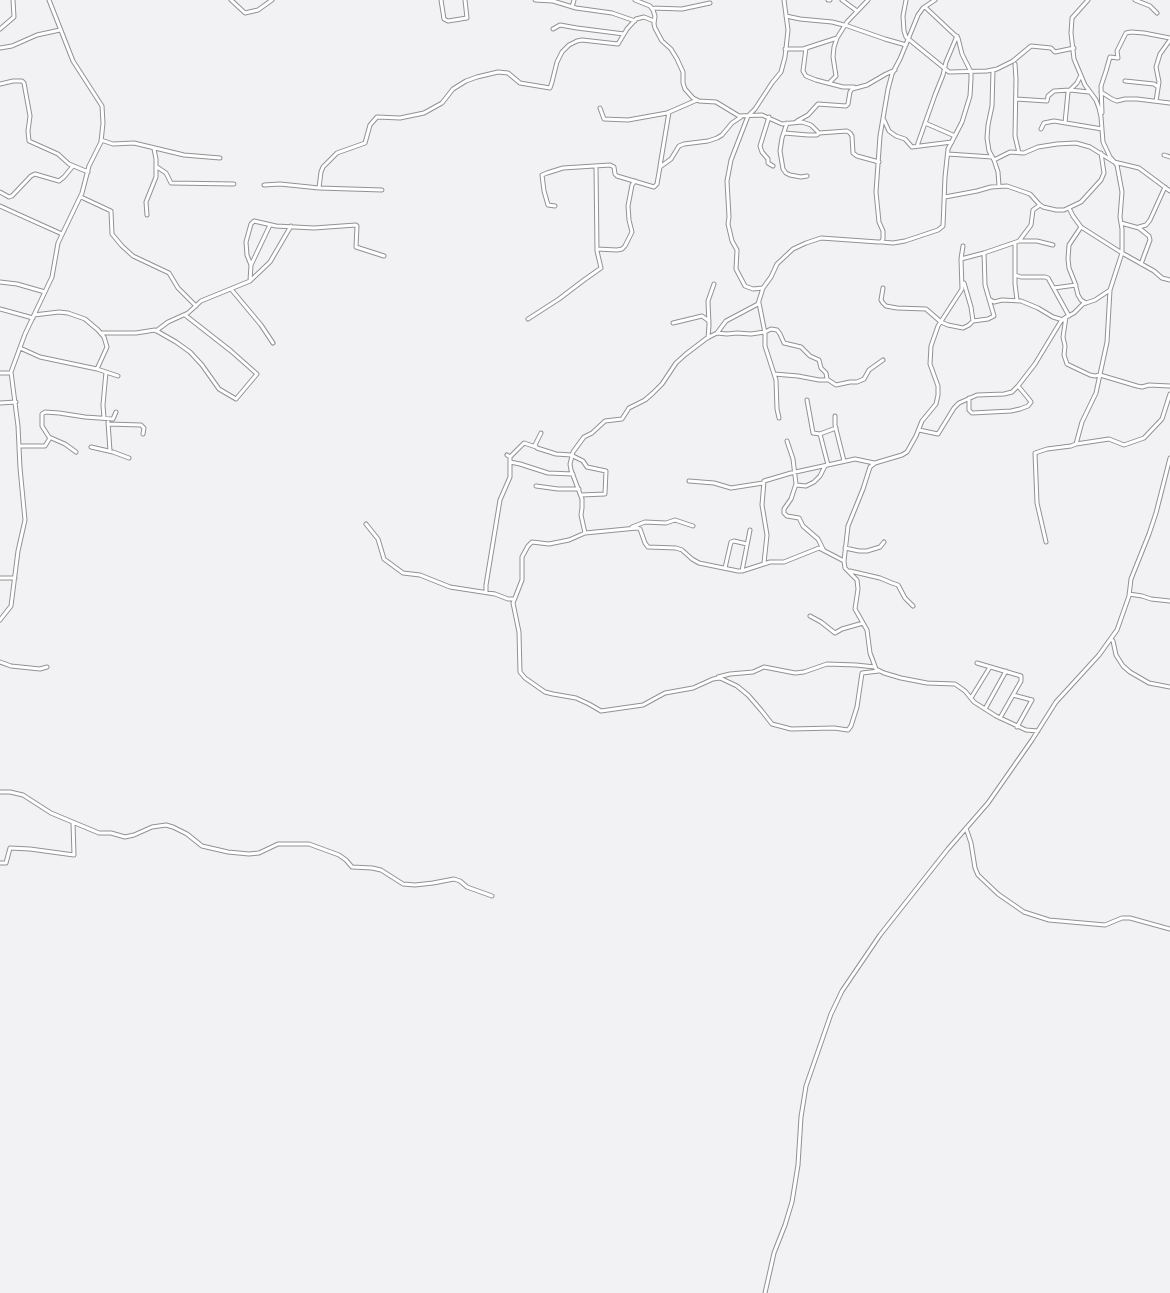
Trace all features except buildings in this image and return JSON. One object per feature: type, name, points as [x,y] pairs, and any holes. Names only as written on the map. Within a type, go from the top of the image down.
[{"type":"street","points":[[0,29],[14,17],[13,0]]},
{"type":"street","points":[[0,620],[11,608],[18,550],[25,518],[20,474],[20,446],[16,402],[11,373],[33,316],[52,277],[57,249],[62,234],[81,197],[88,172],[101,140],[103,123],[102,106],[73,62],[48,0]]},
{"type":"street","points":[[231,0],[245,13],[258,10],[272,0]]},
{"type":"street","points":[[441,0],[444,20],[448,21],[467,18],[465,0]]},
{"type":"street","points":[[535,0],[553,1],[572,8],[612,13],[635,21]]},
{"type":"street","points":[[572,8],[574,0]]},
{"type":"street","points":[[635,0],[650,7],[682,9],[710,3]]},
{"type":"street","points":[[648,0],[655,16],[654,27],[662,41],[670,49],[682,70],[685,89],[697,100]]},
{"type":"street","points":[[763,288],[749,288],[745,286],[736,269],[737,250],[732,241],[728,224],[730,217],[727,181],[730,163],[748,116],[755,109],[772,83],[780,74],[785,59],[788,30],[784,0]]},
{"type":"street","points":[[842,0],[857,11]]},
{"type":"street","points":[[829,83],[836,76],[833,57],[837,38],[844,25],[868,0]]},
{"type":"street","points":[[906,0],[904,31],[908,39],[945,70],[954,73],[993,70],[1013,61],[1031,46],[1051,48],[1056,52],[1074,48]]},
{"type":"street","points":[[881,242],[883,239],[883,230],[879,222],[876,196],[880,136],[888,89],[918,15],[925,7],[935,0]]},
{"type":"street","points":[[1088,0],[1072,18],[1071,33],[1075,62],[1085,85],[1096,102],[1101,117]]},
{"type":"street","points":[[1135,0],[1150,6],[1157,13]]},
{"type":"street","points":[[779,418],[777,409],[776,383],[765,346],[765,332],[759,303],[763,288],[769,281],[780,260],[793,249],[816,240],[826,238],[893,243],[924,236],[941,228],[943,225],[948,149],[962,122],[968,102],[971,72],[962,54],[957,36],[925,7]]},
{"type":"street","points":[[786,16],[799,19],[832,22],[884,40],[906,45]]},
{"type":"street","points":[[319,188],[321,172],[324,167],[337,153],[365,143],[370,125],[377,117],[400,118],[424,113],[442,103],[453,89],[466,81],[498,72],[508,73],[520,83],[550,88],[557,62],[562,52],[570,45],[582,40],[617,44],[639,18],[644,17],[654,21]]},
{"type":"street","points":[[553,29],[560,25],[624,34]]},
{"type":"street","points":[[0,48],[12,46],[37,35],[60,30]]},
{"type":"street","points":[[1076,444],[1082,422],[1096,393],[1107,342],[1110,290],[1122,253],[1122,231],[1120,217],[1122,188],[1117,165],[1103,142],[1101,86],[1109,61],[1111,57],[1118,58],[1117,51],[1126,34],[1131,32],[1144,33],[1170,39],[1160,54],[1156,67],[1159,80],[1156,101]]},
{"type":"street","points":[[917,146],[945,70],[946,62],[957,36]]},
{"type":"street","points":[[785,49],[799,50],[837,38]]},
{"type":"street","points":[[806,48],[803,71],[808,78],[843,87],[858,87]]},
{"type":"street","points":[[1015,64],[1015,136],[1019,153]]},
{"type":"street","points":[[795,122],[808,115],[818,104],[847,105],[850,91],[854,88],[870,84],[885,74],[895,70]]},
{"type":"street","points":[[993,70],[992,106],[987,133],[989,151],[998,172],[999,186]]},
{"type":"street","points":[[1065,123],[1068,95],[1080,77]]},
{"type":"street","points":[[0,84],[10,81],[24,82],[30,116],[28,130],[29,140],[58,154],[73,166],[88,172]]},
{"type":"street","points":[[1125,81],[1154,84],[1158,87]]},
{"type":"street","points":[[1016,100],[1047,101],[1053,91],[1070,90],[1089,92]]},
{"type":"street","points":[[1101,92],[1118,101],[1126,99],[1170,103]]},
{"type":"street","points":[[600,108],[603,118],[606,120],[633,119],[669,112],[697,100],[714,101],[738,116],[760,115],[769,117],[780,123],[802,122],[809,124],[819,133]]},
{"type":"street","points":[[555,206],[548,205],[544,191],[543,175],[563,168],[612,166],[614,168],[615,175],[655,186],[657,184],[669,112]]},
{"type":"street","points":[[660,167],[671,159],[680,145],[708,141],[717,138],[722,135],[734,121],[742,116]]},
{"type":"street","points":[[769,117],[760,146],[762,152],[768,159],[768,163],[773,166]]},
{"type":"street","points":[[883,119],[888,129],[894,135],[905,139],[912,146],[952,142]]},
{"type":"street","points":[[1041,129],[1044,123],[1050,122],[1102,129]]},
{"type":"street","points":[[787,123],[780,152],[784,170],[788,175],[801,178],[807,176]]},
{"type":"street","points":[[925,123],[955,136]]},
{"type":"street","points":[[784,134],[817,135],[819,133],[848,132],[852,136],[853,153],[879,162]]},
{"type":"street","points":[[101,140],[112,144],[132,143],[184,155],[220,158]]},
{"type":"street","points":[[948,154],[993,158],[1010,152],[1026,153],[1037,147],[1070,143],[1087,146],[1114,162],[1139,168],[1170,191]]},
{"type":"street","points":[[147,216],[146,203],[156,180],[154,149]]},
{"type":"street","points":[[945,197],[999,186],[1009,186],[1030,194],[1040,205],[1059,210],[1069,208],[1078,205],[1103,176],[1104,173],[1100,153]]},
{"type":"street","points":[[1164,154],[1170,157]]},
{"type":"street","points":[[0,192],[7,196],[12,196],[31,176],[35,174],[58,181],[64,177],[73,166]]},
{"type":"street","points":[[528,319],[559,300],[600,269],[597,249],[596,166]]},
{"type":"street","points":[[156,167],[166,173],[170,182],[172,183],[234,184]]},
{"type":"street","points":[[597,249],[617,250],[622,249],[625,246],[632,232],[628,206],[632,185],[635,181]]},
{"type":"street","points":[[264,185],[280,184],[319,188],[382,190]]},
{"type":"street","points":[[1138,228],[1145,226],[1148,223],[1165,187]]},
{"type":"street","points":[[81,197],[110,210],[112,215],[112,234],[122,246],[133,256],[170,274],[178,288],[196,306]]},
{"type":"street","points":[[1019,241],[1031,225],[1032,211],[1040,205]]},
{"type":"street","points":[[0,206],[62,234]]},
{"type":"street","points":[[1069,208],[1081,227],[1122,253],[1156,272],[1162,278],[1170,280]]},
{"type":"street","points":[[250,281],[251,265],[246,249],[246,242],[251,224],[254,221],[270,225],[319,228],[356,225],[356,247],[384,256]]},
{"type":"street","points":[[1121,223],[1138,228],[1147,233],[1150,240],[1141,264]]},
{"type":"street","points":[[251,265],[270,225]]},
{"type":"street","points":[[156,331],[172,320],[185,314],[204,300],[250,281],[270,262],[291,226]]},
{"type":"street","points":[[1081,227],[1069,244],[1068,254],[1069,268],[1076,285],[1079,298],[1086,303]]},
{"type":"street","points":[[961,259],[1019,241],[1037,241],[1053,245]]},
{"type":"street","points":[[1014,243],[1017,300]]},
{"type":"street","points":[[689,481],[714,483],[731,488],[763,483],[766,480],[795,472],[844,461],[858,459],[875,463],[905,453],[919,430],[922,421],[936,405],[938,384],[930,360],[933,338],[941,322],[962,289],[963,281],[961,259],[963,246]]},
{"type":"street","points":[[883,288],[881,300],[886,306],[926,309],[941,322],[963,328],[973,321],[988,319],[994,316],[985,284],[984,253]]},
{"type":"street","points":[[1015,275],[1026,277],[1045,276],[1048,278],[1054,288],[1066,317],[1064,355],[1066,362],[1071,366],[1086,374],[1095,376],[1100,375],[1137,386],[1170,386]]},
{"type":"street","points":[[963,281],[970,301],[973,321]]},
{"type":"street","points":[[0,282],[17,284],[45,292]]},
{"type":"street","points":[[708,338],[708,300],[714,284]]},
{"type":"street","points":[[1054,288],[1076,285]]},
{"type":"street","points":[[231,289],[262,325],[273,343]]},
{"type":"street","points":[[919,430],[939,434],[955,406],[977,395],[1008,393],[1018,386],[1035,364],[1056,328],[1066,317],[1086,303],[1093,301],[1110,290]]},
{"type":"street","points":[[989,299],[994,302],[1002,300],[1017,300],[1038,308],[1053,317],[1066,317]]},
{"type":"street","points":[[585,533],[581,516],[583,503],[570,466],[571,455],[584,437],[592,433],[605,421],[621,419],[632,406],[648,397],[662,384],[678,361],[717,333],[725,322],[759,303]]},
{"type":"street","points":[[0,309],[33,316],[59,312],[85,319],[102,333],[106,341],[106,349],[97,369]]},
{"type":"street","points":[[102,333],[156,331],[190,352],[202,365],[219,389],[236,399],[257,374],[185,314]]},
{"type":"street","points":[[673,323],[701,316],[709,321]]},
{"type":"street","points":[[717,333],[752,334],[765,332],[771,329],[778,330],[783,343],[801,347],[810,356],[818,359],[828,380]]},
{"type":"street","points":[[20,348],[40,357],[97,369],[118,376]]},
{"type":"street","points":[[774,374],[828,380],[838,385],[857,382],[864,379],[869,370],[883,360]]},
{"type":"street","points":[[106,372],[103,405],[108,424],[110,451]]},
{"type":"street","points":[[0,373],[11,373]]},
{"type":"street","points":[[969,398],[969,410],[972,413],[1011,411],[1020,409],[1028,406],[1031,402],[1018,386]]},
{"type":"street","points":[[1046,542],[1038,514],[1035,453],[1047,449],[1109,439],[1126,445],[1144,438],[1162,419],[1170,394]]},
{"type":"street","points":[[807,400],[813,434],[820,434],[836,428]]},
{"type":"street","points":[[0,403],[16,402]]},
{"type":"street","points":[[76,452],[65,444],[50,438],[42,424],[41,416],[43,413],[114,418],[116,412]]},
{"type":"street","points":[[835,416],[836,428],[844,461]]},
{"type":"street","points":[[108,424],[141,424],[144,428],[142,434]]},
{"type":"street","points":[[536,447],[535,445],[541,433]]},
{"type":"street","points":[[796,485],[806,486],[814,482],[820,476],[826,465],[820,434]]},
{"type":"street","points":[[20,446],[45,446],[50,438]]},
{"type":"street","points":[[787,441],[795,472],[796,485],[791,499],[784,509],[784,514],[799,518],[803,526],[818,539],[823,549]]},
{"type":"street","points":[[486,592],[500,501],[510,477],[510,462],[508,456],[523,443],[548,452],[571,455],[583,461],[587,467],[606,472],[605,494],[581,495]]},
{"type":"street","points":[[91,447],[110,451],[129,458]]},
{"type":"street","points":[[765,1293],[774,1253],[792,1202],[798,1165],[800,1124],[806,1086],[831,1014],[842,991],[880,935],[988,803],[1038,731],[1056,702],[1099,655],[1118,628],[1129,594],[1131,579],[1154,519],[1170,458]]},
{"type":"street","points":[[510,462],[548,473],[572,474]]},
{"type":"street","points":[[875,463],[869,469],[863,489],[849,523],[844,561],[845,567],[858,582],[855,607],[868,634],[870,653],[875,667],[891,676],[913,681],[954,684],[963,689],[985,710],[1017,726],[1030,731],[1038,731]]},
{"type":"street","points":[[763,483],[762,504],[766,533],[764,564]]},
{"type":"street","points":[[536,486],[560,489],[579,489]]},
{"type":"street","points":[[630,528],[645,522],[666,523],[675,520],[693,526]]},
{"type":"street","points":[[366,524],[377,537],[384,559],[403,573],[420,575],[450,587],[486,592],[500,595],[508,599],[514,599]]},
{"type":"street","points":[[844,561],[823,549],[818,548],[784,562],[778,563],[772,561],[742,571],[695,562],[682,550],[676,548],[648,546],[645,543],[640,529],[637,528],[585,533],[569,540],[549,544],[534,542],[529,544],[522,557],[521,584],[514,599],[513,605],[519,632],[520,672],[525,678],[547,693],[578,699],[602,712],[643,705],[665,693],[693,688],[730,674],[753,672],[764,667],[795,673],[804,672],[827,664],[875,667]]},
{"type":"street","points":[[742,571],[750,530]]},
{"type":"street","points":[[725,568],[731,542],[734,541],[747,544]]},
{"type":"street","points":[[845,548],[867,552],[880,547],[884,542]]},
{"type":"street","points":[[849,571],[880,578],[898,585],[905,598],[913,606]]},
{"type":"street","points":[[0,578],[15,578]]},
{"type":"street","points":[[1129,594],[1151,599],[1170,601]]},
{"type":"street","points":[[810,616],[821,622],[835,633],[842,629],[863,623]]},
{"type":"street","points":[[1111,639],[1118,658],[1123,666],[1130,672],[1149,683],[1170,687]]},
{"type":"street","points":[[0,662],[11,666],[40,669],[47,667]]},
{"type":"street","points":[[977,663],[1018,674],[1021,677],[1021,680],[1000,718]]},
{"type":"street","points":[[971,698],[990,667]]},
{"type":"street","points":[[717,678],[729,682],[748,695],[772,724],[791,729],[831,728],[848,730],[851,726],[857,707],[862,673],[880,671]]},
{"type":"street","points":[[985,710],[1006,671]]},
{"type":"street","points":[[1013,695],[1032,700],[1017,726]]},
{"type":"street","points":[[0,792],[10,792],[23,795],[50,812],[96,832],[114,834],[123,837],[134,835],[152,827],[167,825],[187,834],[202,846],[228,852],[254,854],[278,844],[309,844],[339,855],[352,867],[381,870],[403,884],[415,885],[454,879],[460,881],[467,887],[492,896]]},
{"type":"street","points":[[0,863],[6,864],[9,849],[11,848],[74,855],[73,823]]},
{"type":"street","points":[[966,828],[978,875],[996,892],[1024,912],[1049,920],[1105,925],[1122,918],[1130,918],[1170,929]]}]
